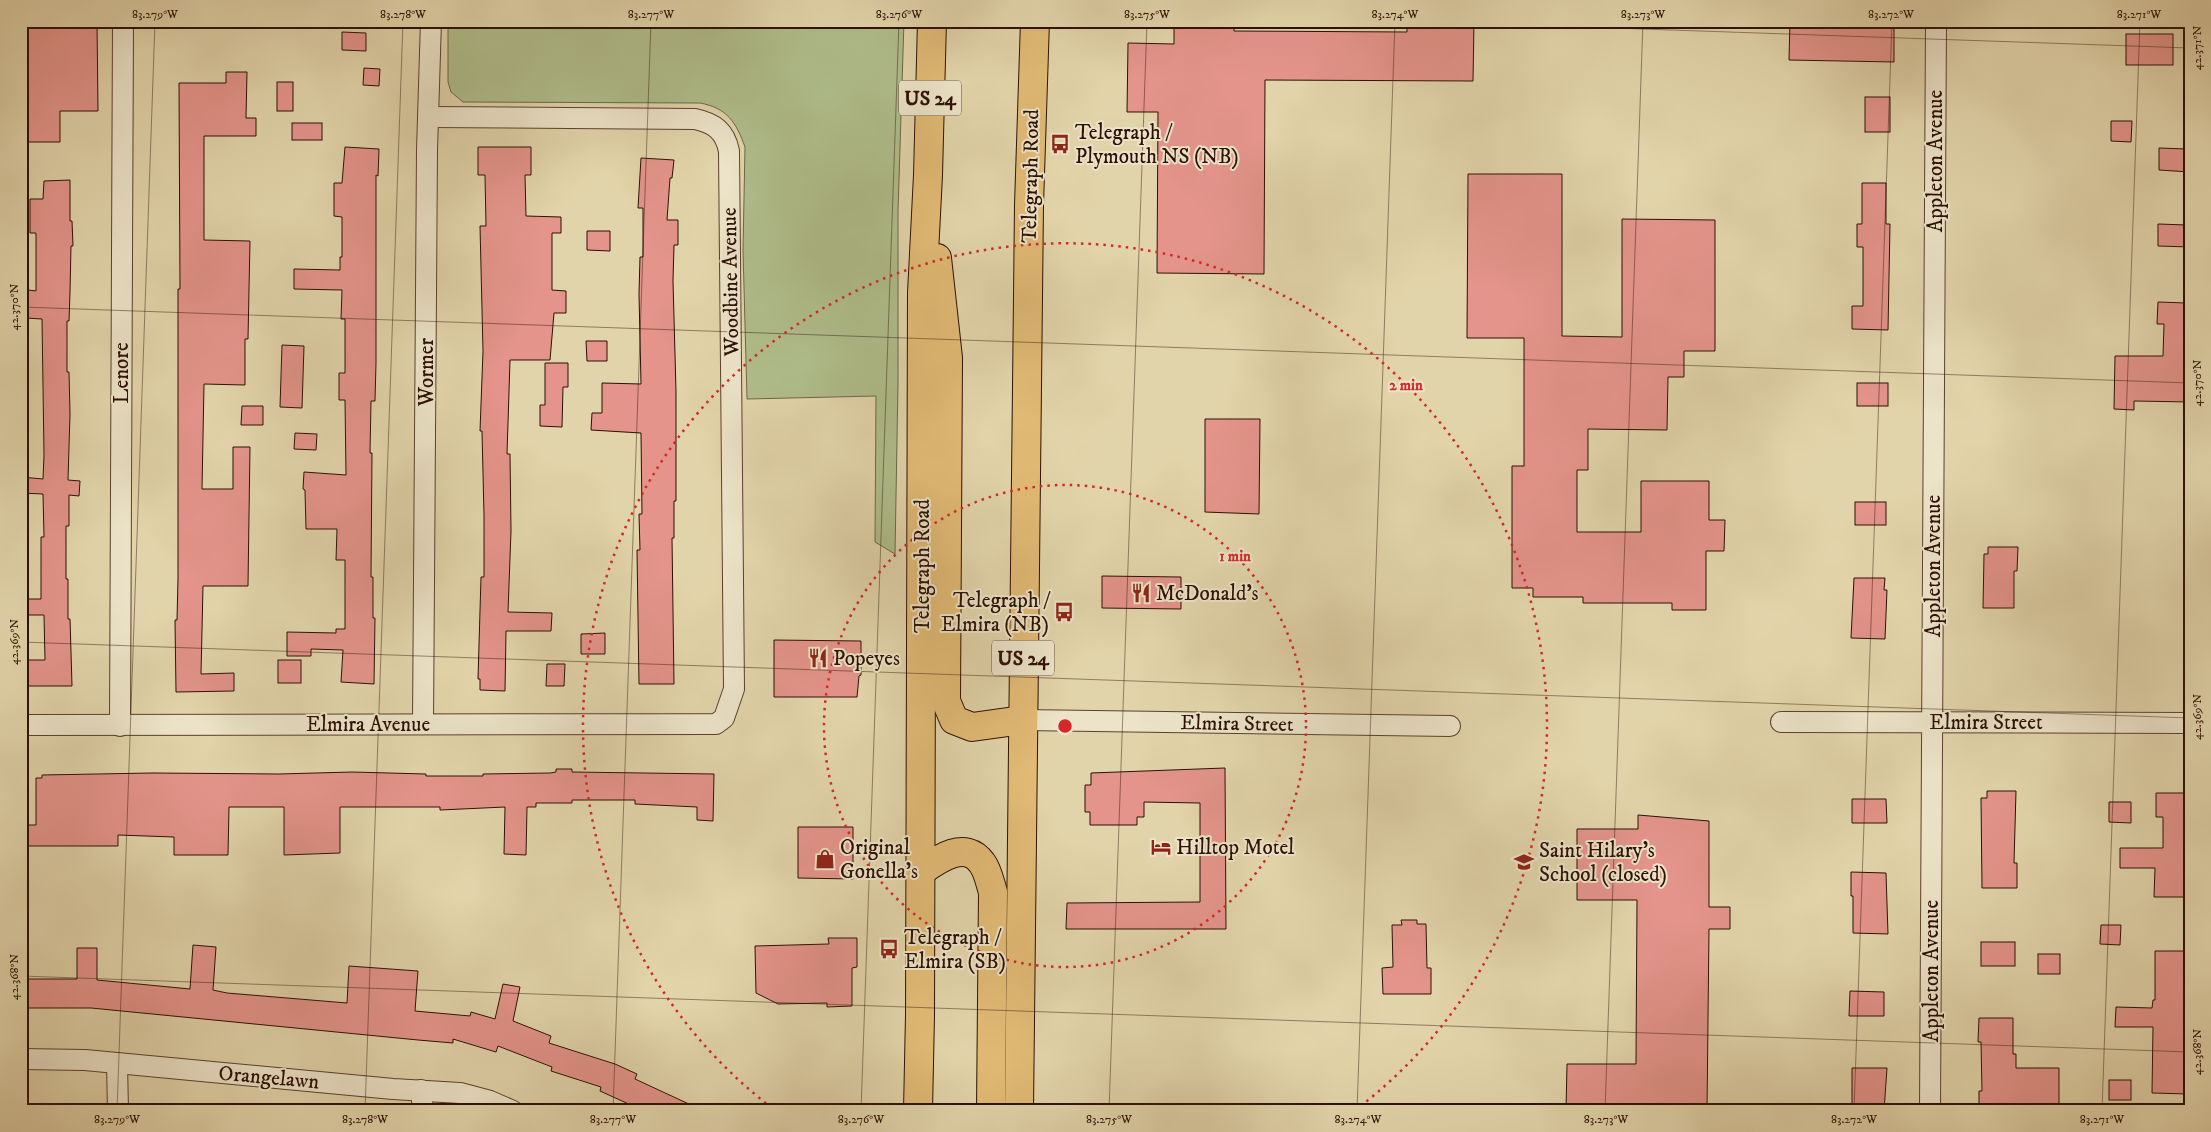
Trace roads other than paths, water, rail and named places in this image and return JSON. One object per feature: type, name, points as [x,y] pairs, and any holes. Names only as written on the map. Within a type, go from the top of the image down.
[{"type":"main road","name":"Telegraph Road","points":[[918,1111],[922,293],[928,175],[932,21]]},
{"type":"main road","name":"Telegraph Road","points":[[1019,1111],[1029,205],[1035,21]]},
{"type":"main road","points":[[928,175],[948,358],[946,701],[954,720],[972,727],[1023,720]]},
{"type":"main road","points":[[920,872],[942,857],[958,852],[973,854],[982,863],[993,892],[991,1111]]},
{"type":"street","name":"Lenore","points":[[120,726],[123,21]]},
{"type":"street","name":"Wormer","points":[[423,724],[429,117],[432,21]]},
{"type":"street","name":"Appleton Avenue","points":[[1930,1111],[1936,21]]},
{"type":"street","name":"Woodbine Avenue","points":[[429,117],[695,119],[709,122],[720,131],[726,140],[729,151],[734,689],[724,718],[716,724]]},
{"type":"street","name":"Elmira Street","points":[[1023,720],[1450,726]]},
{"type":"street","name":"Elmira Street","points":[[1781,722],[2190,723]]},
{"type":"street","name":"Elmira Avenue","points":[[21,725],[716,724]]},
{"type":"street","name":"Orangelawn","points":[[21,1059],[117,1063],[460,1093],[490,1100],[513,1111]]},
{"type":"street","points":[[117,1063],[118,1111]]},
{"type":"street","points":[[421,1090],[423,1111]]},
{"type":"place","name":"Telegraph / Plymouth NS (NB)","points":[[1060,144]]},
{"type":"place","name":"McDonald's","points":[[1141,593]]},
{"type":"place","name":"Telegraph / Elmira (NB)","points":[[1064,612]]},
{"type":"place","name":"Popeyes","points":[[818,658]]},
{"type":"place","name":"Hilltop Motel","points":[[1161,847]]},
{"type":"place","name":"Original Gonella's","points":[[825,859]]},
{"type":"place","name":"Saint Hilary's School (closed)","points":[[1524,862]]},
{"type":"place","name":"Telegraph / Elmira (SB)","points":[[889,949]]}]
